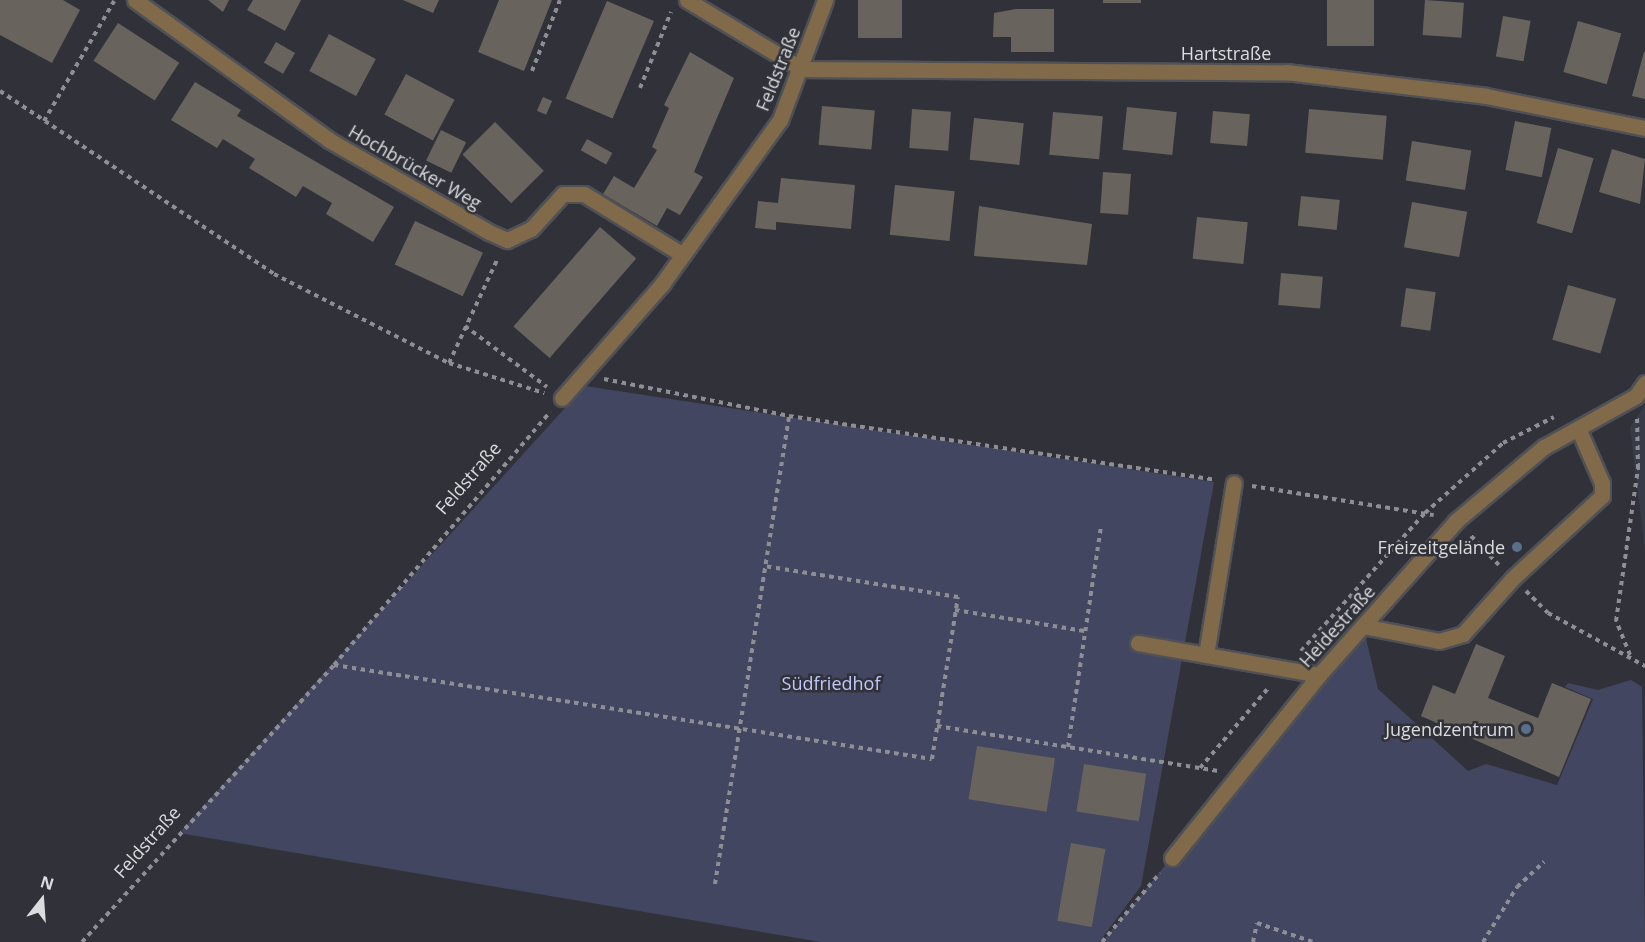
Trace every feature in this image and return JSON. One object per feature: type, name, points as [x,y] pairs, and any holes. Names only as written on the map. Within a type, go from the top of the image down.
[{"type":"street","name":"Hochbrücker Weg","points":[[135,0],[329,140],[415,194],[507,240]]},
{"type":"street","points":[[687,0],[802,69]]},
{"type":"street","name":"Feldstraße","points":[[562,398],[683,255],[780,120],[802,69],[825,0]]},
{"type":"street","name":"Hartstraße","points":[[802,69],[1286,72],[1486,96],[1645,128]]},
{"type":"street","points":[[507,240],[531,229],[563,194],[584,194],[683,255]]},
{"type":"street","name":"Heidestraße","points":[[1172,858],[1319,675],[1456,521],[1544,447],[1636,396],[1645,383]]},
{"type":"street","points":[[1364,626],[1439,641],[1463,634],[1513,578],[1602,496],[1602,483],[1578,428]]},
{"type":"street","points":[[1206,655],[1234,483]]},
{"type":"street","points":[[1138,643],[1319,675]]},
{"type":"path","points":[[44,121],[114,0]]},
{"type":"path","points":[[532,70],[560,0]]},
{"type":"path","points":[[640,88],[676,0]]},
{"type":"path","points":[[0,91],[274,274],[449,363],[562,398]]},
{"type":"path","points":[[449,363],[507,240]]},
{"type":"path","points":[[465,326],[562,398]]},
{"type":"path","points":[[583,374],[789,416],[1234,483],[1456,521],[1548,613],[1645,666]]},
{"type":"path","points":[[1630,656],[1616,621],[1638,468],[1636,396]]},
{"type":"path","name":"Feldstraße","points":[[82,942],[334,665],[562,398]]},
{"type":"path","points":[[716,884],[789,416]]},
{"type":"path","points":[[1068,747],[1101,526]]},
{"type":"path","points":[[334,665],[932,759],[958,597],[765,566]]},
{"type":"path","points":[[956,610],[1084,630]]},
{"type":"path","points":[[937,726],[1239,774]]},
{"type":"path","points":[[1102,942],[1172,858]]},
{"type":"path","points":[[1483,942],[1517,887],[1544,862]]},
{"type":"path","points":[[1252,942],[1257,923],[1313,942]]},
{"type":"shaded area","points":[[1645,405],[1645,552],[1630,427]]},
{"type":"green space","name":"Südfriedhof","points":[[585,386],[1214,482],[1141,886],[1099,942],[821,942],[179,833]]},
{"type":"green space","points":[[1363,626],[1378,689],[1468,771],[1486,764],[1557,785],[1593,699],[1565,687],[1568,683],[1598,690],[1631,680],[1642,687],[1645,942],[1102,942]]},
{"type":"building","points":[[0,0],[63,0],[80,10],[52,63],[0,35]]},
{"type":"building","points":[[208,0],[229,0],[223,12]]},
{"type":"building","points":[[253,0],[301,0],[285,31],[247,10]]},
{"type":"building","points":[[403,0],[439,0],[433,13]]},
{"type":"building","points":[[499,0],[552,0],[524,71],[478,52]]},
{"type":"building","points":[[858,0],[902,0],[902,38],[858,38]]},
{"type":"building","points":[[1103,0],[1141,0],[1141,3],[1103,3]]},
{"type":"building","points":[[1327,0],[1374,0],[1374,46],[1327,46]]},
{"type":"building","points":[[1425,0],[1464,3],[1461,38],[1423,35]]},
{"type":"building","points":[[607,1],[654,21],[613,119],[566,99]]},
{"type":"building","points":[[1016,9],[1054,9],[1054,52],[1011,52],[1011,37],[993,37],[994,13]]},
{"type":"building","points":[[1503,16],[1531,21],[1523,61],[1496,56]]},
{"type":"building","points":[[1578,21],[1621,33],[1607,84],[1563,72]]},
{"type":"building","points":[[118,23],[179,63],[155,100],[93,61]]},
{"type":"building","points":[[329,34],[376,59],[356,96],[309,71]]},
{"type":"building","points":[[276,42],[295,53],[283,74],[264,63]]},
{"type":"building","points":[[690,52],[734,78],[694,172],[703,177],[680,215],[667,208],[657,226],[603,194],[614,176],[634,188],[657,150],[652,147],[669,108],[664,105]]},
{"type":"building","points":[[1645,52],[1645,99],[1632,96]]},
{"type":"building","points":[[406,74],[455,100],[433,140],[384,115]]},
{"type":"building","points":[[195,82],[241,110],[237,116],[394,207],[373,242],[326,214],[332,203],[303,186],[296,197],[249,168],[255,159],[223,139],[217,148],[171,120]]},
{"type":"building","points":[[543,97],[552,101],[546,115],[537,111]]},
{"type":"building","points":[[822,106],[875,111],[871,149],[819,145]]},
{"type":"building","points":[[1127,107],[1177,112],[1172,155],[1123,150]]},
{"type":"building","points":[[912,109],[951,112],[948,151],[909,148]]},
{"type":"building","points":[[1309,109],[1387,116],[1383,160],[1305,153]]},
{"type":"building","points":[[1213,111],[1250,114],[1247,146],[1210,143]]},
{"type":"building","points":[[1053,112],[1103,116],[1099,159],[1049,155]]},
{"type":"building","points":[[974,118],[1024,123],[1019,165],[970,160]]},
{"type":"building","points":[[1515,121],[1551,128],[1542,177],[1505,170]]},
{"type":"building","points":[[495,122],[544,171],[511,203],[462,155]]},
{"type":"building","points":[[441,130],[466,142],[451,173],[426,161]]},
{"type":"building","points":[[587,139],[612,153],[606,164],[581,150]]},
{"type":"building","points":[[1412,141],[1471,150],[1465,190],[1406,181]]},
{"type":"building","points":[[1558,148],[1594,158],[1572,233],[1537,223]]},
{"type":"building","points":[[1612,149],[1645,159],[1640,204],[1599,192]]},
{"type":"building","points":[[1103,172],[1131,174],[1128,215],[1100,213]]},
{"type":"building","points":[[781,178],[855,185],[851,229],[776,222],[776,230],[755,228],[758,201],[778,203]]},
{"type":"building","points":[[895,185],[955,191],[949,241],[890,235]]},
{"type":"building","points":[[1301,196],[1340,200],[1337,230],[1298,226]]},
{"type":"building","points":[[1412,202],[1467,212],[1459,257],[1404,247]]},
{"type":"building","points":[[979,206],[1092,224],[1087,265],[974,256]]},
{"type":"building","points":[[1197,217],[1248,222],[1243,264],[1193,259]]},
{"type":"building","points":[[415,221],[483,253],[463,296],[395,265]]},
{"type":"building","points":[[600,227],[636,258],[550,358],[513,327]]},
{"type":"building","points":[[1281,273],[1323,277],[1320,309],[1278,305]]},
{"type":"building","points":[[1568,285],[1616,299],[1600,354],[1552,340]]},
{"type":"building","points":[[1406,288],[1436,292],[1430,331],[1401,327]]},
{"type":"building","name":"Jugendzentrum","points":[[1476,644],[1505,656],[1488,698],[1538,718],[1552,683],[1591,699],[1559,777],[1421,716],[1433,685],[1455,694]]},
{"type":"building","points":[[977,746],[1055,758],[1047,812],[969,799]]},
{"type":"building","points":[[1084,764],[1146,774],[1139,821],[1076,811]]},
{"type":"building","points":[[1071,843],[1105,849],[1092,927],[1057,921]]},
{"type":"place","name":"Freizeitgelände","points":[[1517,547]]},
{"type":"place","name":"Jugendzentrum","points":[[1526,729]]}]
